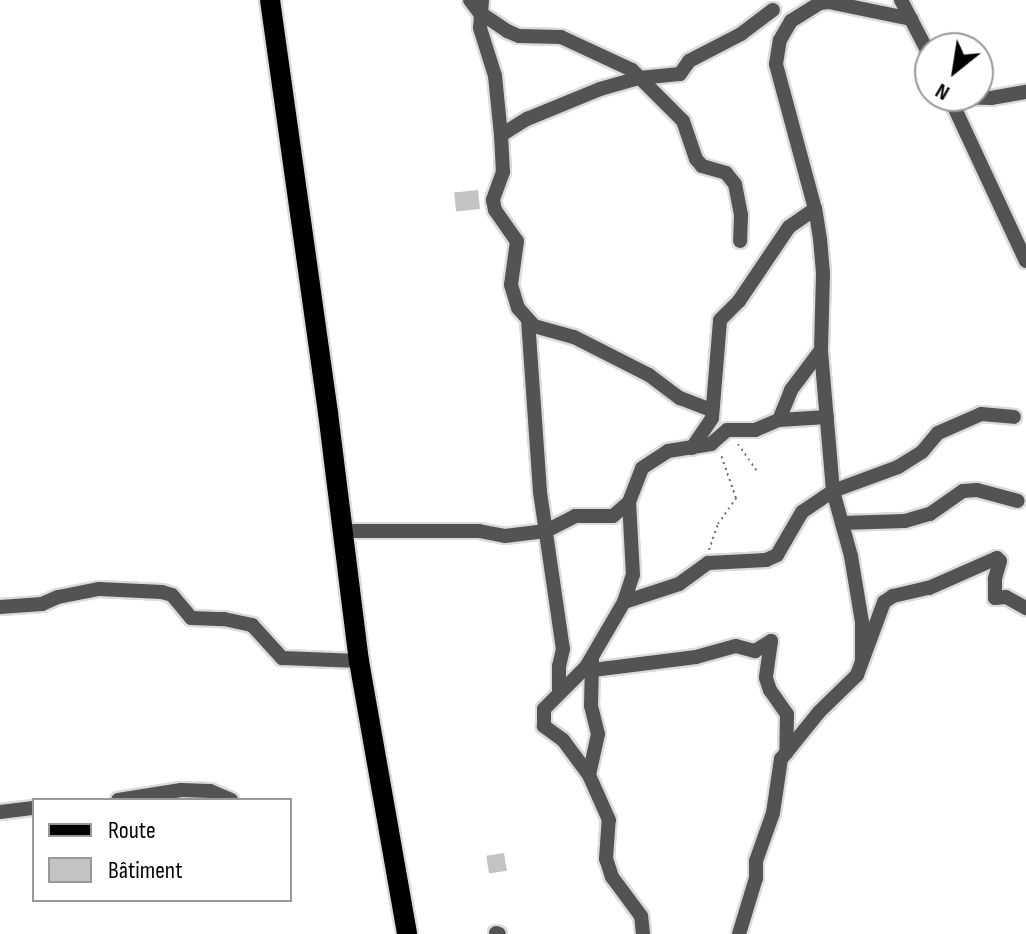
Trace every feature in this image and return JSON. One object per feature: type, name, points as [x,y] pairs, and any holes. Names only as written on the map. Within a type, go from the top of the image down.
[{"type":"main road","points":[[270,0],[359,661],[407,934]]},
{"type":"street","points":[[901,0],[918,32]]},
{"type":"street","points":[[862,659],[862,622],[833,491],[821,350],[823,273],[815,209],[776,64],[780,40],[791,21],[805,11],[829,2],[911,19]]},
{"type":"street","points":[[477,4],[519,36],[561,37],[615,59],[639,78],[683,121],[696,159],[702,166],[726,173],[735,184],[741,215],[740,241]]},
{"type":"street","points":[[477,4],[495,76],[501,135],[503,172],[493,200],[495,210],[517,241],[511,285],[518,308],[534,326],[561,331],[601,349],[649,375],[680,398],[712,410]]},
{"type":"street","points":[[501,135],[549,109],[568,105],[600,89],[639,78],[680,74],[689,61],[741,34],[773,10]]},
{"type":"street","points":[[994,97],[1026,92]]},
{"type":"street","points":[[957,112],[1026,261]]},
{"type":"street","points":[[692,448],[703,435],[712,410],[720,320],[739,301],[789,227],[815,209]]},
{"type":"street","points":[[528,320],[546,531],[563,649],[559,666],[559,692]]},
{"type":"street","points":[[779,420],[791,390],[821,350]]},
{"type":"street","points":[[624,602],[679,584],[708,563],[766,560],[777,555],[802,512],[833,491],[898,467],[922,452],[938,433],[981,414],[1014,417]]},
{"type":"street","points":[[643,934],[641,916],[612,877],[606,859],[609,820],[589,775],[563,740],[544,726],[544,709],[592,663],[624,602],[633,575],[629,502],[642,468],[668,451],[692,448],[720,439],[727,430],[755,430],[779,420],[827,417]]},
{"type":"street","points":[[842,523],[905,521],[930,514],[963,491],[977,490],[1018,501]]},
{"type":"street","points":[[343,531],[479,531],[505,536],[546,531],[575,516],[613,516],[629,502]]},
{"type":"street","points":[[739,934],[756,878],[760,846],[773,813],[781,759],[819,712],[857,675],[877,614],[893,596],[929,588],[997,558],[1000,561],[995,598],[1006,597],[1026,608]]},
{"type":"street","points":[[0,607],[42,604],[58,597],[99,589],[162,592],[172,595],[191,618],[224,619],[252,625],[282,658],[359,661]]},
{"type":"street","points":[[592,663],[696,657],[736,646],[755,651],[771,641],[766,678],[770,690],[787,714],[786,753]]},
{"type":"street","points":[[589,775],[598,734],[591,706],[592,663]]},
{"type":"street","points":[[131,798],[181,790],[210,791],[226,798]]},
{"type":"street","points":[[0,812],[32,808]]},
{"type":"path","points":[[708,563],[709,545],[736,498],[721,455],[720,439]]},
{"type":"building","points":[[478,190],[480,209],[456,211],[454,193]]},
{"type":"building","points":[[504,853],[507,871],[489,874],[486,856]]}]
